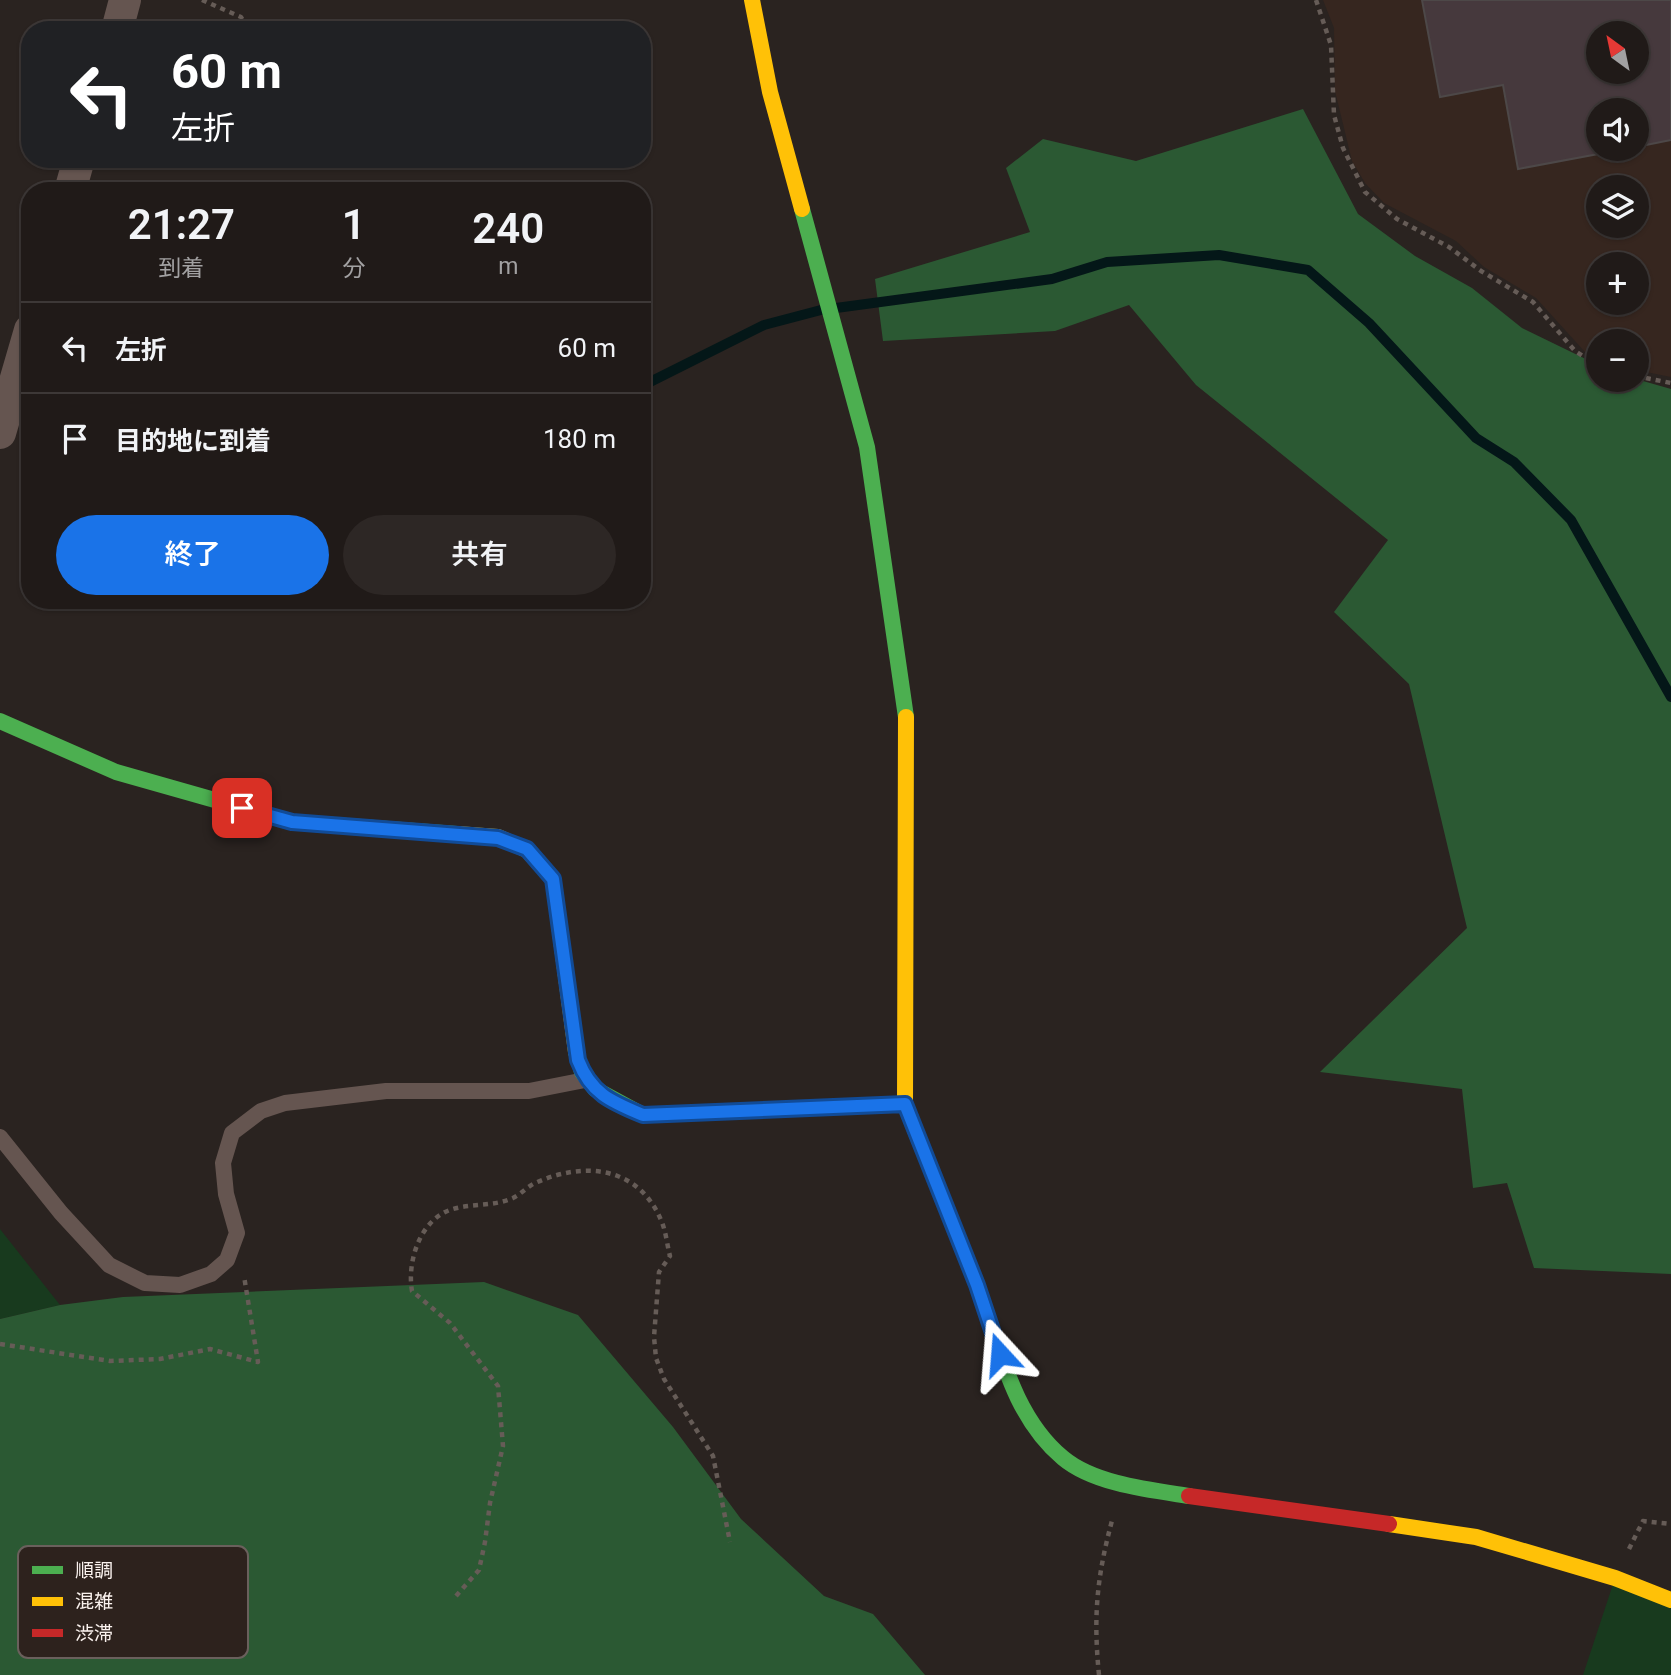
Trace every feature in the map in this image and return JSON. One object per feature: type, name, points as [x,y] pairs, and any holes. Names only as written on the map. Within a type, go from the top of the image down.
[{"type":"street","points":[[119,21],[125,0]]},
{"type":"street","points":[[752,0],[770,92],[867,447],[906,705],[905,1104],[977,1285],[1008,1377],[1035,1428],[1064,1458],[1122,1486],[1476,1537],[1615,1577],[1671,1600]]},
{"type":"street","points":[[0,433],[21,361]]},
{"type":"street","points":[[0,721],[116,772],[292,822],[498,838],[527,849],[553,879],[578,1060],[585,1080],[610,1101],[643,1115],[905,1104]]},
{"type":"lane","points":[[0,1137],[61,1213],[109,1265],[145,1283],[180,1285],[211,1274],[227,1260],[237,1233],[226,1194],[223,1163],[232,1133],[261,1111],[285,1103],[386,1091],[529,1091],[585,1080]]},
{"type":"path","points":[[202,0],[241,17],[243,21]]},
{"type":"path","points":[[1316,0],[1331,45],[1331,83],[1342,148],[1365,192],[1397,219],[1449,247],[1481,271],[1533,302],[1575,351],[1586,358]]},
{"type":"path","points":[[1649,379],[1671,383]]},
{"type":"path","points":[[456,1597],[479,1570],[485,1542],[489,1503],[503,1446],[498,1386],[450,1323],[411,1291],[409,1271],[424,1230],[447,1211],[513,1198],[535,1183],[587,1170],[610,1172],[635,1182],[661,1219],[670,1256],[659,1272],[654,1337],[656,1358],[664,1379],[713,1456],[730,1542]]},
{"type":"path","points":[[0,1344],[110,1361],[160,1359],[210,1349],[258,1362],[237,1233]]},
{"type":"path","points":[[1099,1675],[1094,1626],[1098,1576],[1122,1486]]},
{"type":"path","points":[[1615,1577],[1643,1521],[1671,1524]]},
{"type":"shaded area","points":[[1323,0],[1671,0],[1671,377],[1649,373],[1649,329],[1586,329],[1586,353],[1536,298],[1484,267],[1456,241],[1384,203],[1365,183],[1352,161],[1335,91],[1334,28]]},
{"type":"green space","points":[[1303,109],[1358,214],[1415,256],[1472,288],[1522,328],[1586,359],[1586,392],[1649,392],[1649,383],[1671,389],[1671,1274],[1534,1268],[1507,1183],[1473,1188],[1462,1089],[1320,1072],[1467,928],[1409,684],[1334,612],[1388,540],[1196,385],[1129,305],[1055,331],[883,341],[875,279],[1030,232],[1006,168],[1043,139],[1136,161]]},
{"type":"green space","points":[[0,1229],[60,1305],[0,1319]]},
{"type":"green space","points":[[484,1282],[578,1315],[673,1427],[741,1519],[824,1596],[873,1614],[925,1675],[0,1675],[0,1319],[60,1305],[123,1297]]},
{"type":"green space","points":[[1615,1578],[1671,1600],[1671,1675],[1583,1675]]},
{"type":"building","points":[[1422,0],[1671,0],[1671,140],[1649,144],[1649,98],[1586,98],[1586,156],[1518,169],[1503,85],[1440,97]]},
{"type":"waterway","points":[[836,308],[1052,279],[1107,262],[1219,255],[1308,270],[1369,323],[1476,438],[1514,462],[1571,520],[1671,697]]},
{"type":"waterway","points":[[651,382],[764,325],[821,310]]},
{"type":"traffic: fast","points":[[802,209],[867,447],[906,717]]},
{"type":"traffic: fast","points":[[0,721],[116,772],[292,822],[457,834]]},
{"type":"traffic: fast","points":[[576,1052],[582,1072],[595,1089],[643,1115],[905,1104]]},
{"type":"traffic: fast","points":[[917,1135],[976,1283],[1009,1377],[1019,1400],[1045,1441],[1063,1458],[1090,1474],[1123,1484],[1189,1496]]},
{"type":"traffic: slow","points":[[752,0],[770,92],[802,209]]},
{"type":"traffic: slow","points":[[906,717],[905,1104],[917,1135]]},
{"type":"traffic: slow","points":[[457,834],[498,837],[527,850],[553,879],[576,1052]]},
{"type":"traffic: slow","points":[[1389,1524],[1476,1537],[1615,1578],[1671,1600]]},
{"type":"traffic: jam","points":[[1189,1496],[1389,1524]]},
{"type":"route","points":[[242,808],[292,822],[498,838],[527,849],[553,879],[578,1060],[585,1080],[610,1101],[643,1115],[905,1104],[977,1285],[1000,1354]]}]
